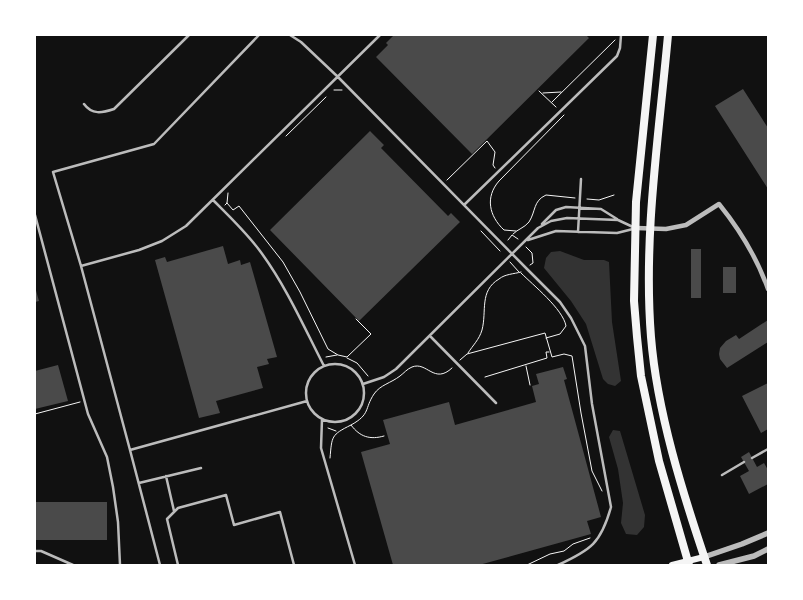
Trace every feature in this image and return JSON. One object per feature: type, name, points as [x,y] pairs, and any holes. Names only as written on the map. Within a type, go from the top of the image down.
[{"type":"main road","points":[[653,35],[636,202],[634,301],[641,376],[659,461],[688,563]]},
{"type":"main road","points":[[668,35],[650,211],[649,301],[651,338],[655,371],[671,448],[705,561],[672,565]]},
{"type":"street","points":[[636,228],[666,229],[686,225],[719,204],[751,249],[768,289]]},
{"type":"street","points":[[705,561],[768,533]]},
{"type":"street","points":[[719,565],[754,556],[768,549]]},
{"type":"lane","points":[[84,104],[89,111],[93,112],[105,112],[114,109],[189,35]]},
{"type":"lane","points":[[160,565],[81,266],[53,172],[154,144],[259,35]]},
{"type":"lane","points":[[290,35],[301,42],[338,77],[560,302],[571,318],[585,346],[592,404],[611,507],[607,523],[600,538],[589,549],[558,565]]},
{"type":"lane","points":[[81,266],[139,250],[162,241],[186,226],[380,35]]},
{"type":"lane","points":[[464,205],[617,56],[621,35]]},
{"type":"lane","points":[[578,232],[581,180]]},
{"type":"lane","points":[[213,199],[260,251],[291,303],[324,366]]},
{"type":"lane","points":[[363,384],[384,377],[396,369],[556,210],[566,207],[601,209],[618,220],[636,228]]},
{"type":"lane","points":[[35,215],[88,414],[107,457],[118,522],[120,565]]},
{"type":"lane","points":[[538,228],[551,221],[567,218],[618,220]]},
{"type":"lane","points":[[527,240],[556,232],[617,233],[636,228]]},
{"type":"lane","points":[[430,336],[496,402]]},
{"type":"lane","points":[[334,364],[352,369],[359,376],[363,384],[362,404],[350,418],[341,422],[331,422],[322,419],[314,414],[307,401],[306,387],[310,378],[316,370],[324,366],[334,364]]},
{"type":"lane","points":[[130,450],[307,401]]},
{"type":"lane","points":[[322,419],[321,448],[355,565]]},
{"type":"lane","points":[[752,458],[768,449]]},
{"type":"lane","points":[[722,475],[744,462]]},
{"type":"lane","points":[[139,483],[201,468]]},
{"type":"lane","points":[[166,476],[174,511]]},
{"type":"lane","points":[[178,565],[167,519],[178,508],[226,495],[234,525],[280,512],[294,565]]},
{"type":"lane","points":[[35,551],[41,551],[73,565]]},
{"type":"path","points":[[552,103],[615,40],[615,35]]},
{"type":"path","points":[[281,141],[334,90]]},
{"type":"path","points":[[516,231],[504,230],[492,216],[490,205],[491,193],[499,181],[565,116],[539,91]]},
{"type":"path","points":[[542,93],[562,92]]},
{"type":"path","points":[[443,184],[487,141],[495,152],[493,165],[498,172]]},
{"type":"path","points":[[228,192],[228,203],[233,210],[238,206],[283,262],[328,349],[338,356],[346,357],[357,363],[367,373],[374,394]]},
{"type":"path","points":[[222,208],[228,203]]},
{"type":"path","points":[[480,230],[507,260],[551,302],[565,322],[566,326],[560,334],[546,338]]},
{"type":"path","points":[[330,458],[331,438],[336,432],[364,416],[374,394],[383,386],[412,367],[422,367],[440,374],[446,372],[467,354],[478,341],[483,328],[484,300],[490,287],[499,278],[520,272],[533,263],[532,253],[512,235],[504,245]]},
{"type":"path","points":[[346,357],[371,334],[356,319]]},
{"type":"path","points":[[467,354],[545,333],[552,357],[569,354],[574,359],[580,413],[592,471],[602,492]]},
{"type":"path","points":[[485,377],[547,358],[546,352],[550,351]]},
{"type":"path","points":[[526,365],[530,385]]},
{"type":"path","points":[[35,414],[85,400]]},
{"type":"path","points":[[351,425],[359,433],[370,439],[384,436]]},
{"type":"path","points":[[527,565],[550,554],[564,551],[574,544],[591,537]]},
{"type":"shaded area","points":[[560,251],[584,260],[604,260],[609,262],[612,322],[621,381],[615,386],[608,384],[603,379],[586,324],[571,301],[544,268],[546,258],[551,252]]},
{"type":"shaded area","points":[[613,430],[620,431],[645,515],[644,527],[637,535],[626,534],[621,523],[623,503],[618,469],[609,437]]},
{"type":"building","points":[[394,35],[586,35],[589,38],[472,154],[376,57],[388,45],[386,43]]},
{"type":"building","points":[[743,89],[768,128],[768,189],[715,106]]},
{"type":"building","points":[[370,131],[384,145],[381,148],[448,216],[451,213],[460,222],[359,321],[270,230]]},
{"type":"building","points":[[223,246],[228,264],[240,260],[241,265],[250,262],[277,357],[267,359],[269,364],[257,367],[263,388],[216,401],[220,413],[199,418],[155,260],[165,257],[167,262]]},
{"type":"building","points":[[691,249],[701,249],[701,298],[691,298]]},
{"type":"building","points":[[723,267],[736,267],[736,293],[723,293]]},
{"type":"building","points":[[35,287],[39,301],[35,302]]},
{"type":"building","points":[[768,320],[768,342],[727,368],[720,359],[720,348],[726,341],[736,335],[739,339]]},
{"type":"building","points":[[58,365],[68,401],[35,409],[35,371]]},
{"type":"building","points":[[563,367],[567,379],[564,380],[601,517],[587,521],[591,534],[479,565],[393,565],[361,452],[390,444],[383,420],[449,402],[455,425],[536,402],[532,386],[539,384],[536,374]]},
{"type":"building","points":[[768,383],[768,429],[761,433],[742,396]]},
{"type":"building","points":[[749,452],[757,467],[764,463],[768,470],[768,484],[749,494],[740,476],[749,471],[741,457]]},
{"type":"building","points":[[35,502],[107,502],[107,540],[35,540]]}]
